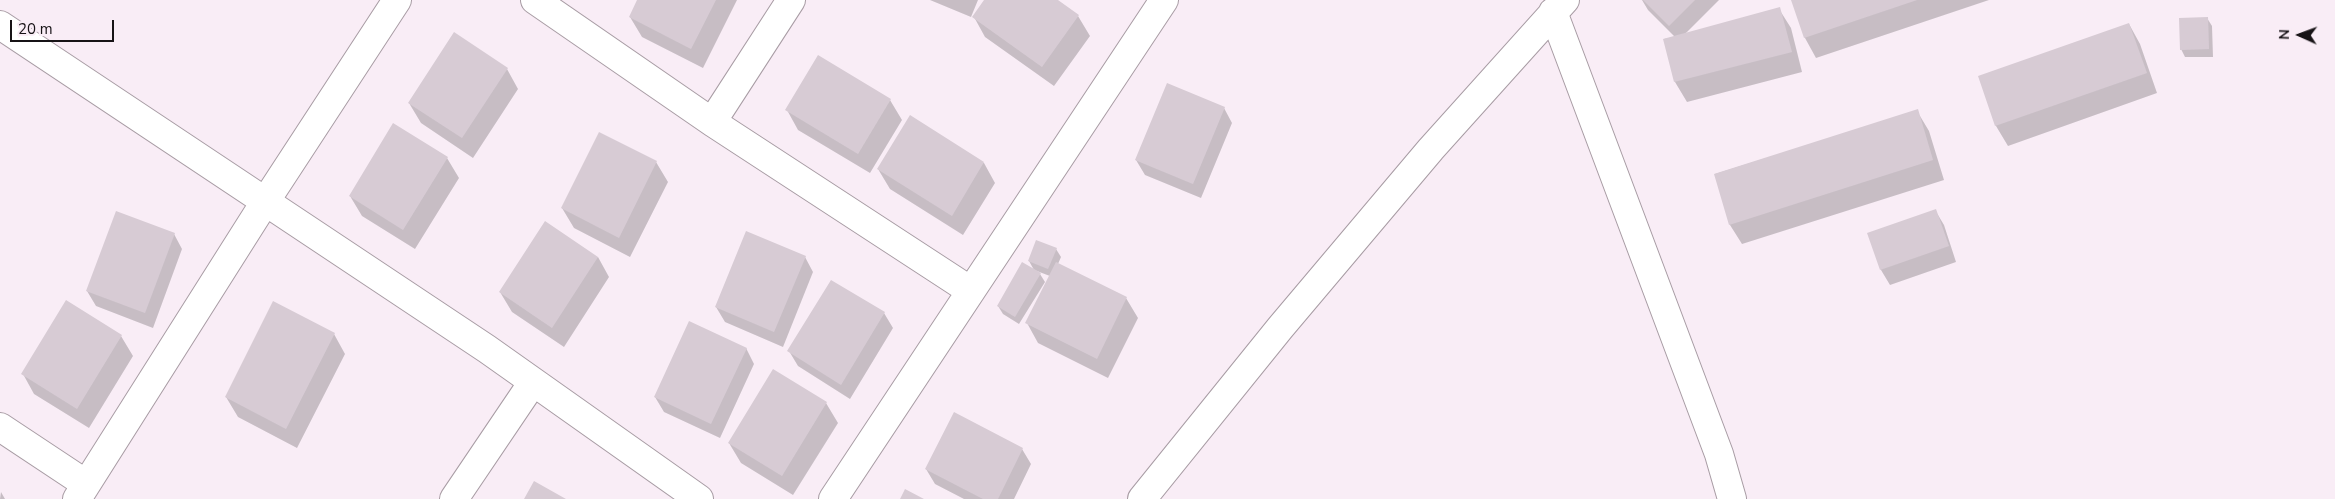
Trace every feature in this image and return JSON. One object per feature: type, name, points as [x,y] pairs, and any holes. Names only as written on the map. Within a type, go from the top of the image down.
[{"type":"street","points":[[0,427],[82,491],[397,0]]},
{"type":"street","points":[[535,0],[712,122],[971,291]]},
{"type":"street","points":[[712,122],[791,0]]},
{"type":"street","points":[[833,499],[1164,0]]},
{"type":"street","points":[[1142,499],[1280,328],[1431,150],[1559,6],[1719,454],[1732,499]]},
{"type":"street","points":[[0,25],[533,382],[699,499]]},
{"type":"street","points":[[454,499],[533,382]]},
{"type":"building","points":[[637,0],[716,0],[691,49],[629,17]]},
{"type":"building","points":[[984,0],[1058,0],[1079,15],[1042,67],[972,17]]},
{"type":"building","points":[[1643,0],[1695,0],[1669,26]]},
{"type":"building","points":[[1791,0],[1917,0],[1804,38]]},
{"type":"building","points":[[1780,7],[1792,52],[1674,82],[1663,39]]},
{"type":"building","points":[[2208,17],[2209,49],[2180,50],[2179,18]]},
{"type":"building","points":[[2129,23],[2147,73],[1995,126],[1978,76]]},
{"type":"building","points":[[454,32],[508,68],[462,138],[408,103]]},
{"type":"building","points":[[818,55],[891,99],[858,154],[785,110]]},
{"type":"building","points":[[1167,83],[1225,107],[1193,184],[1135,160]]},
{"type":"building","points":[[1918,109],[1933,160],[1729,225],[1714,174]]},
{"type":"building","points":[[910,115],[984,162],[952,216],[877,169]]},
{"type":"building","points":[[393,123],[448,157],[403,230],[349,196]]},
{"type":"building","points":[[599,132],[657,161],[619,238],[561,208]]},
{"type":"building","points":[[1936,209],[1949,246],[1880,270],[1867,233]]},
{"type":"building","points":[[116,211],[175,233],[145,313],[86,291]]},
{"type":"building","points":[[545,221],[598,257],[552,328],[499,292]]},
{"type":"building","points":[[746,231],[806,256],[774,332],[715,307]]},
{"type":"building","points":[[1036,240],[1057,248],[1048,269],[1028,261]]},
{"type":"building","points":[[1022,262],[1041,273],[1015,317],[997,306]]},
{"type":"building","points":[[1056,262],[1127,297],[1097,359],[1025,323]]},
{"type":"building","points":[[831,280],[885,312],[841,385],[787,351]]},
{"type":"building","points":[[66,300],[122,335],[77,409],[21,374]]},
{"type":"building","points":[[273,301],[335,333],[286,429],[225,397]]},
{"type":"building","points":[[689,321],[747,348],[711,424],[654,397]]},
{"type":"building","points":[[773,369],[827,402],[782,476],[728,443]]},
{"type":"building","points":[[954,412],[1023,448],[998,499],[983,499],[925,469]]},
{"type":"building","points":[[534,481],[566,499],[524,499]]},
{"type":"building","points":[[905,489],[924,499],[900,499]]}]
